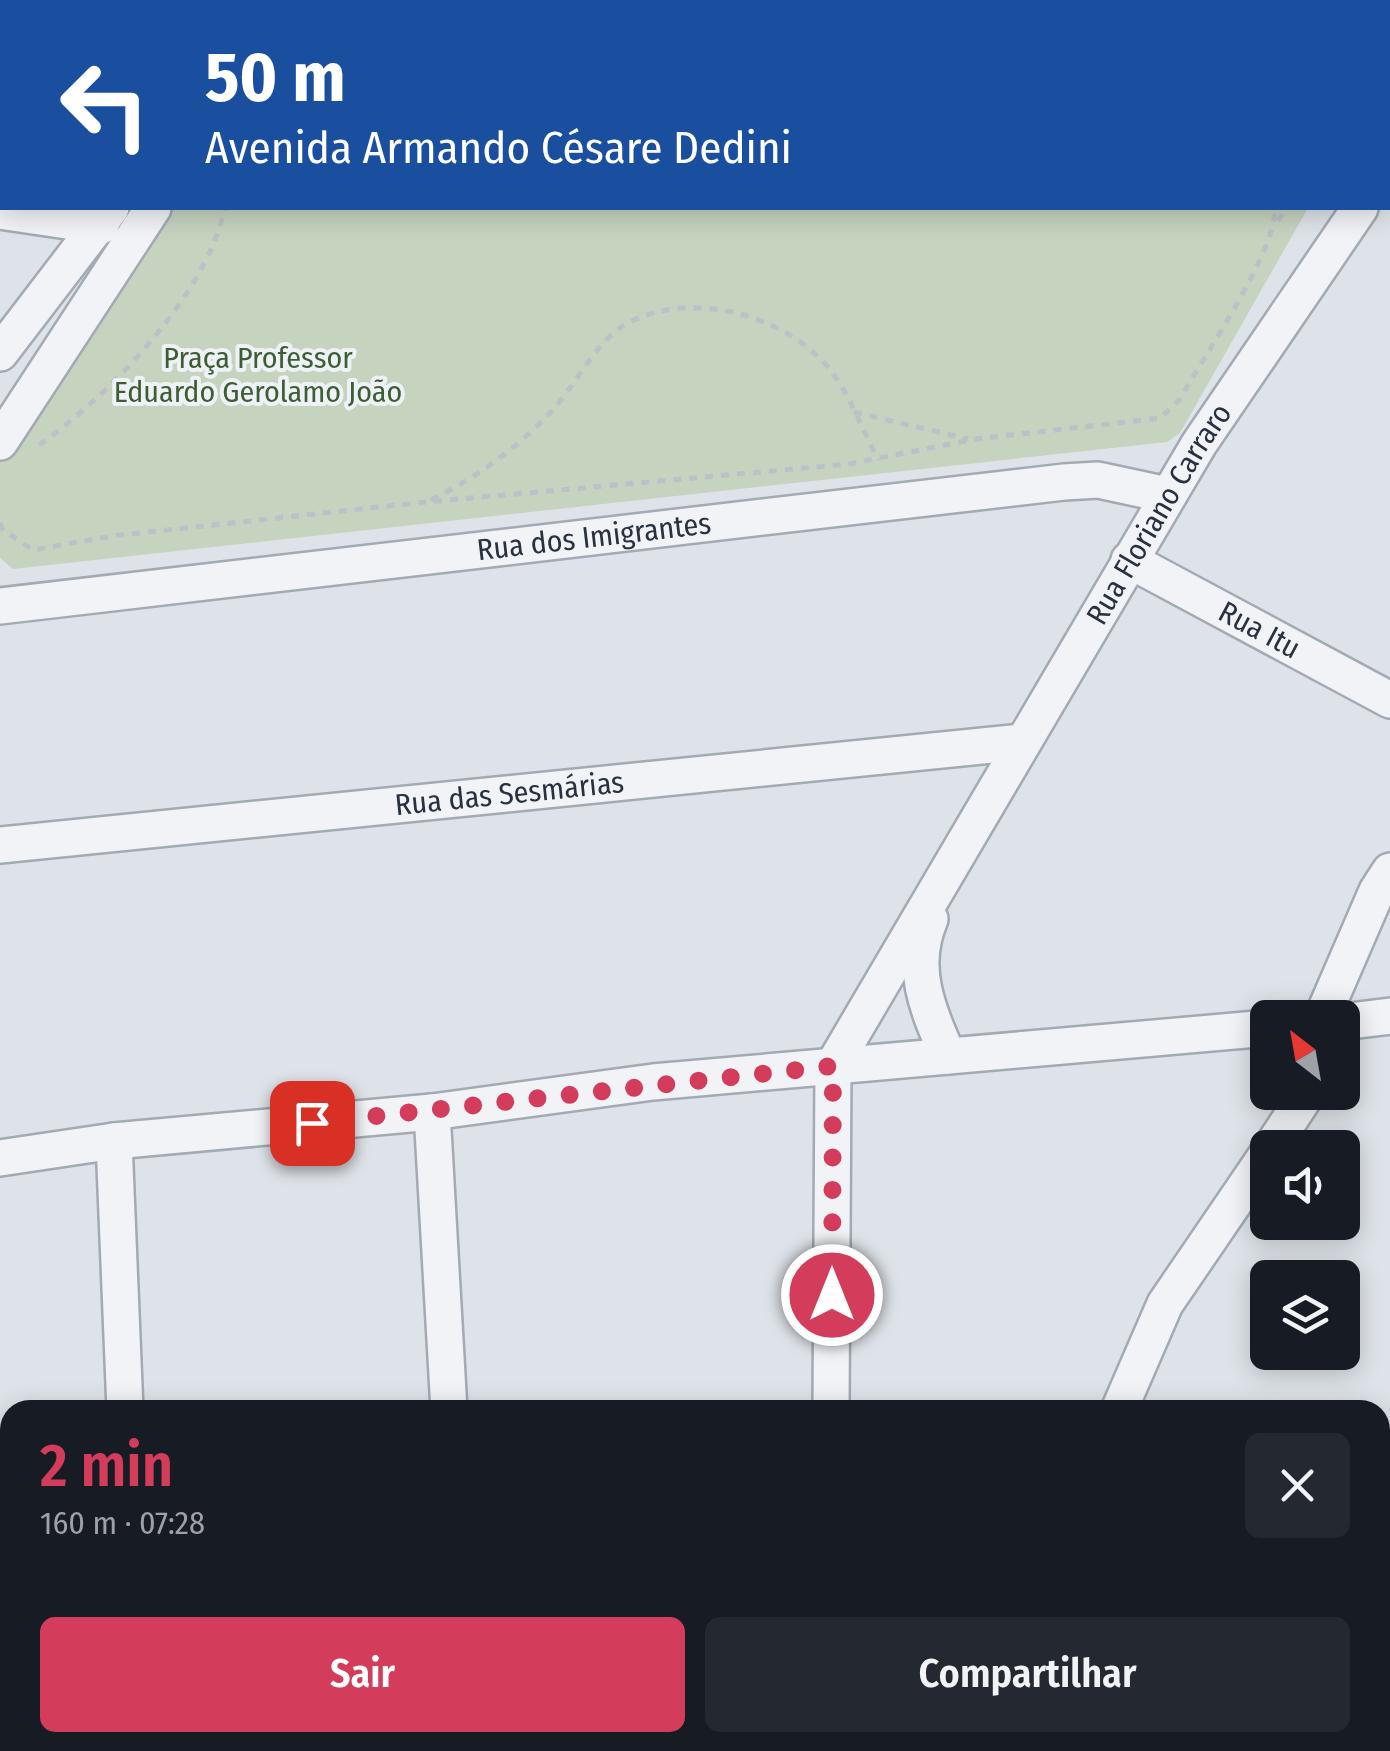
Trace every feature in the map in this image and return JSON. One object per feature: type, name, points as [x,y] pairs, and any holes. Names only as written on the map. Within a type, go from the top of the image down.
[{"type":"street","points":[[16,446],[152,210]]},
{"type":"street","name":"Rua Floriano Carraro","points":[[833,1066],[1168,495],[1359,210]]},
{"type":"street","points":[[0,211],[106,217]]},
{"type":"street","points":[[3,349],[106,217]]},
{"type":"street","points":[[0,309],[3,349]]},
{"type":"street","name":"Rua dos Imigrantes","points":[[6,599],[1064,482],[1098,480],[1168,495]]},
{"type":"street","name":"Rua Itu","points":[[1129,560],[1390,700]]},
{"type":"street","name":"Rua das Sesmárias","points":[[0,844],[1022,742]]},
{"type":"street","name":"Rua Floriano Carraro","points":[[948,1056],[926,1003],[920,970],[921,940],[970,827]]},
{"type":"street","points":[[1356,1000],[1377,890],[1390,871]]},
{"type":"street","points":[[0,1158],[114,1141],[432,1112],[654,1082],[1250,1030]]},
{"type":"street","points":[[831,1400],[833,1066]]},
{"type":"street","points":[[432,1112],[447,1400]]},
{"type":"street","points":[[114,1141],[125,1400]]},
{"type":"street","points":[[1123,1400],[1165,1304],[1250,1178]]},
{"type":"path","points":[[16,446],[112,382],[179,302],[218,240],[225,210]]},
{"type":"path","points":[[1274,210],[1276,223]]},
{"type":"path","points":[[0,522],[3,530],[33,550],[112,536],[428,502],[878,460],[976,439],[1161,418],[1180,399],[1285,210]]},
{"type":"path","points":[[428,502],[482,474],[552,410],[623,325],[650,314],[694,306],[742,315],[788,334],[832,371],[878,460]]},
{"type":"path","points":[[854,412],[944,436],[976,439]]},
{"type":"green space","name":"Praça Professor Eduardo Gerolamo João","points":[[169,210],[1307,210],[1180,433],[1167,442],[13,569],[0,558],[0,453]]},
{"type":"route","points":[[312,1123],[432,1112],[654,1082],[833,1066],[832,1295]]}]
